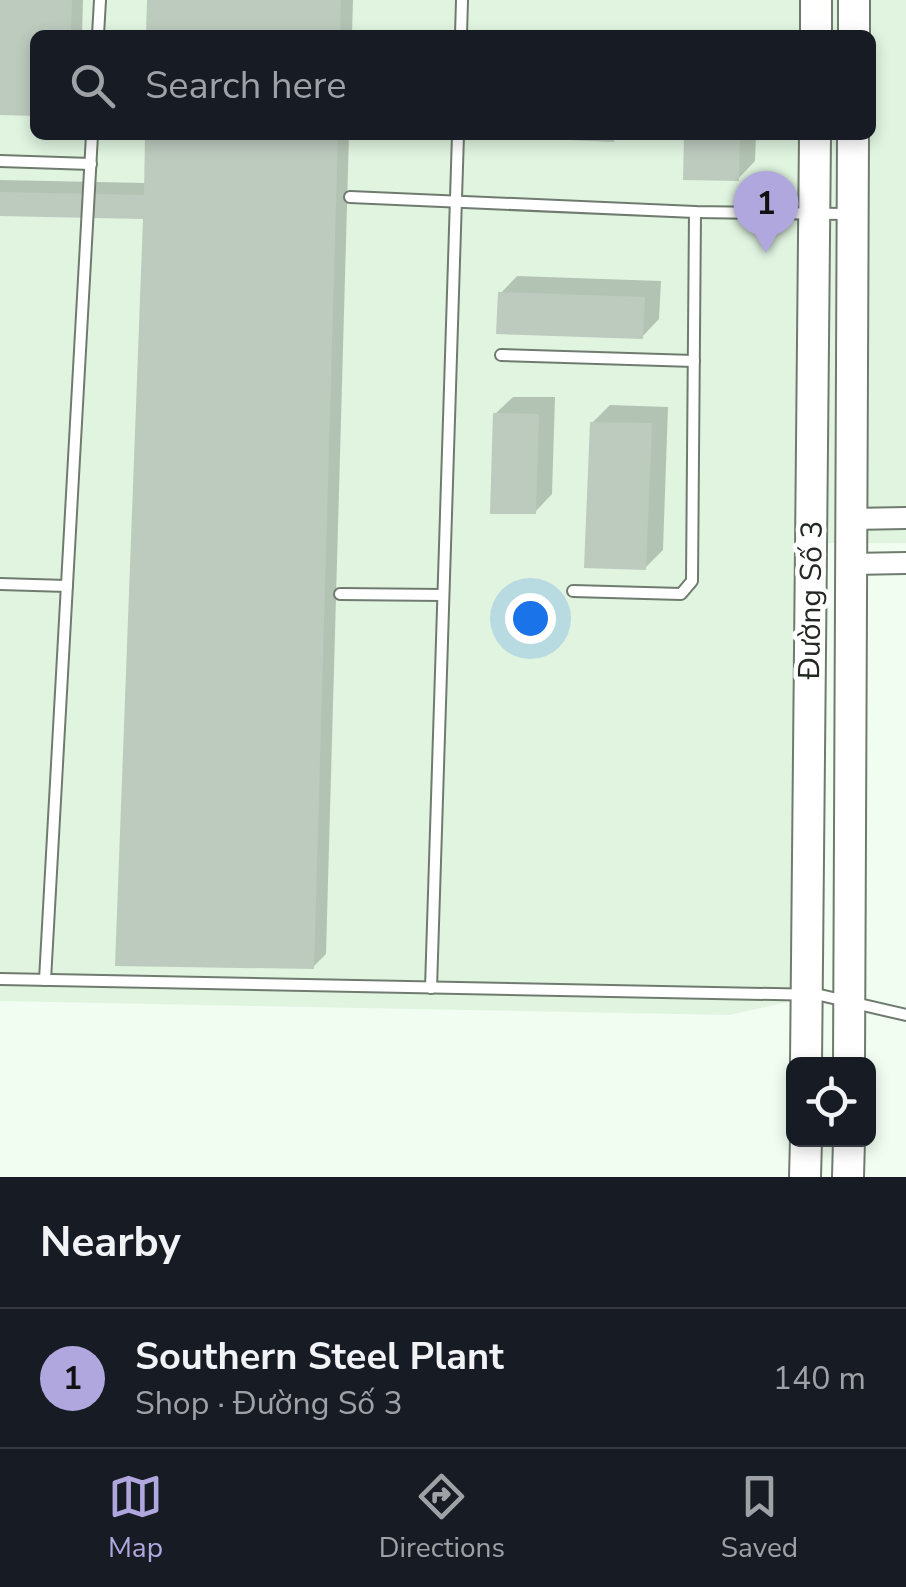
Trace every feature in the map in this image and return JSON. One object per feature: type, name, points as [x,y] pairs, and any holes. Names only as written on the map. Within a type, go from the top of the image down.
[{"type":"main road","points":[[816,0],[816,30]]},
{"type":"main road","points":[[854,0],[854,30]]},
{"type":"main road","name":"Đường Số 3","points":[[806,1057],[815,140]]},
{"type":"main road","name":"Đường Số 3","points":[[849,1057],[853,140]]},
{"type":"main road","points":[[805,1177],[806,1147]]},
{"type":"main road","points":[[848,1147],[848,1177]]},
{"type":"street","points":[[818,543],[852,542],[906,518]]},
{"type":"street","points":[[852,542],[906,563]]},
{"type":"lane","points":[[98,30],[100,0]]},
{"type":"lane","points":[[461,30],[462,0]]},
{"type":"lane","points":[[45,980],[92,140]]},
{"type":"lane","points":[[431,988],[458,140]]},
{"type":"lane","points":[[0,161],[90,164]]},
{"type":"lane","points":[[350,197],[695,212],[853,214]]},
{"type":"lane","points":[[573,591],[681,594],[692,581],[695,212]]},
{"type":"lane","points":[[500,355],[694,362]]},
{"type":"lane","points":[[0,584],[67,586]]},
{"type":"lane","points":[[340,594],[444,595]]},
{"type":"lane","points":[[0,979],[807,995],[906,1015]]},
{"type":"shaded area","points":[[0,0],[906,0],[906,543],[819,543],[820,995],[729,1015],[0,1001]]},
{"type":"building","points":[[0,0],[72,0],[71,30],[30,30],[30,116],[0,115]]},
{"type":"building","points":[[147,0],[341,0],[340,30],[146,30]]},
{"type":"building","points":[[145,140],[338,140],[314,969],[115,966],[143,219],[0,216],[0,192],[144,195]]},
{"type":"building","points":[[684,140],[740,140],[739,181],[683,180]]},
{"type":"building","points":[[498,292],[645,297],[643,339],[496,334]]},
{"type":"building","points":[[493,413],[539,414],[536,514],[490,514]]},
{"type":"building","points":[[590,422],[652,423],[646,570],[584,568]]},
{"type":"place","name":"Southern Steel Plant","points":[[766,253]]}]
